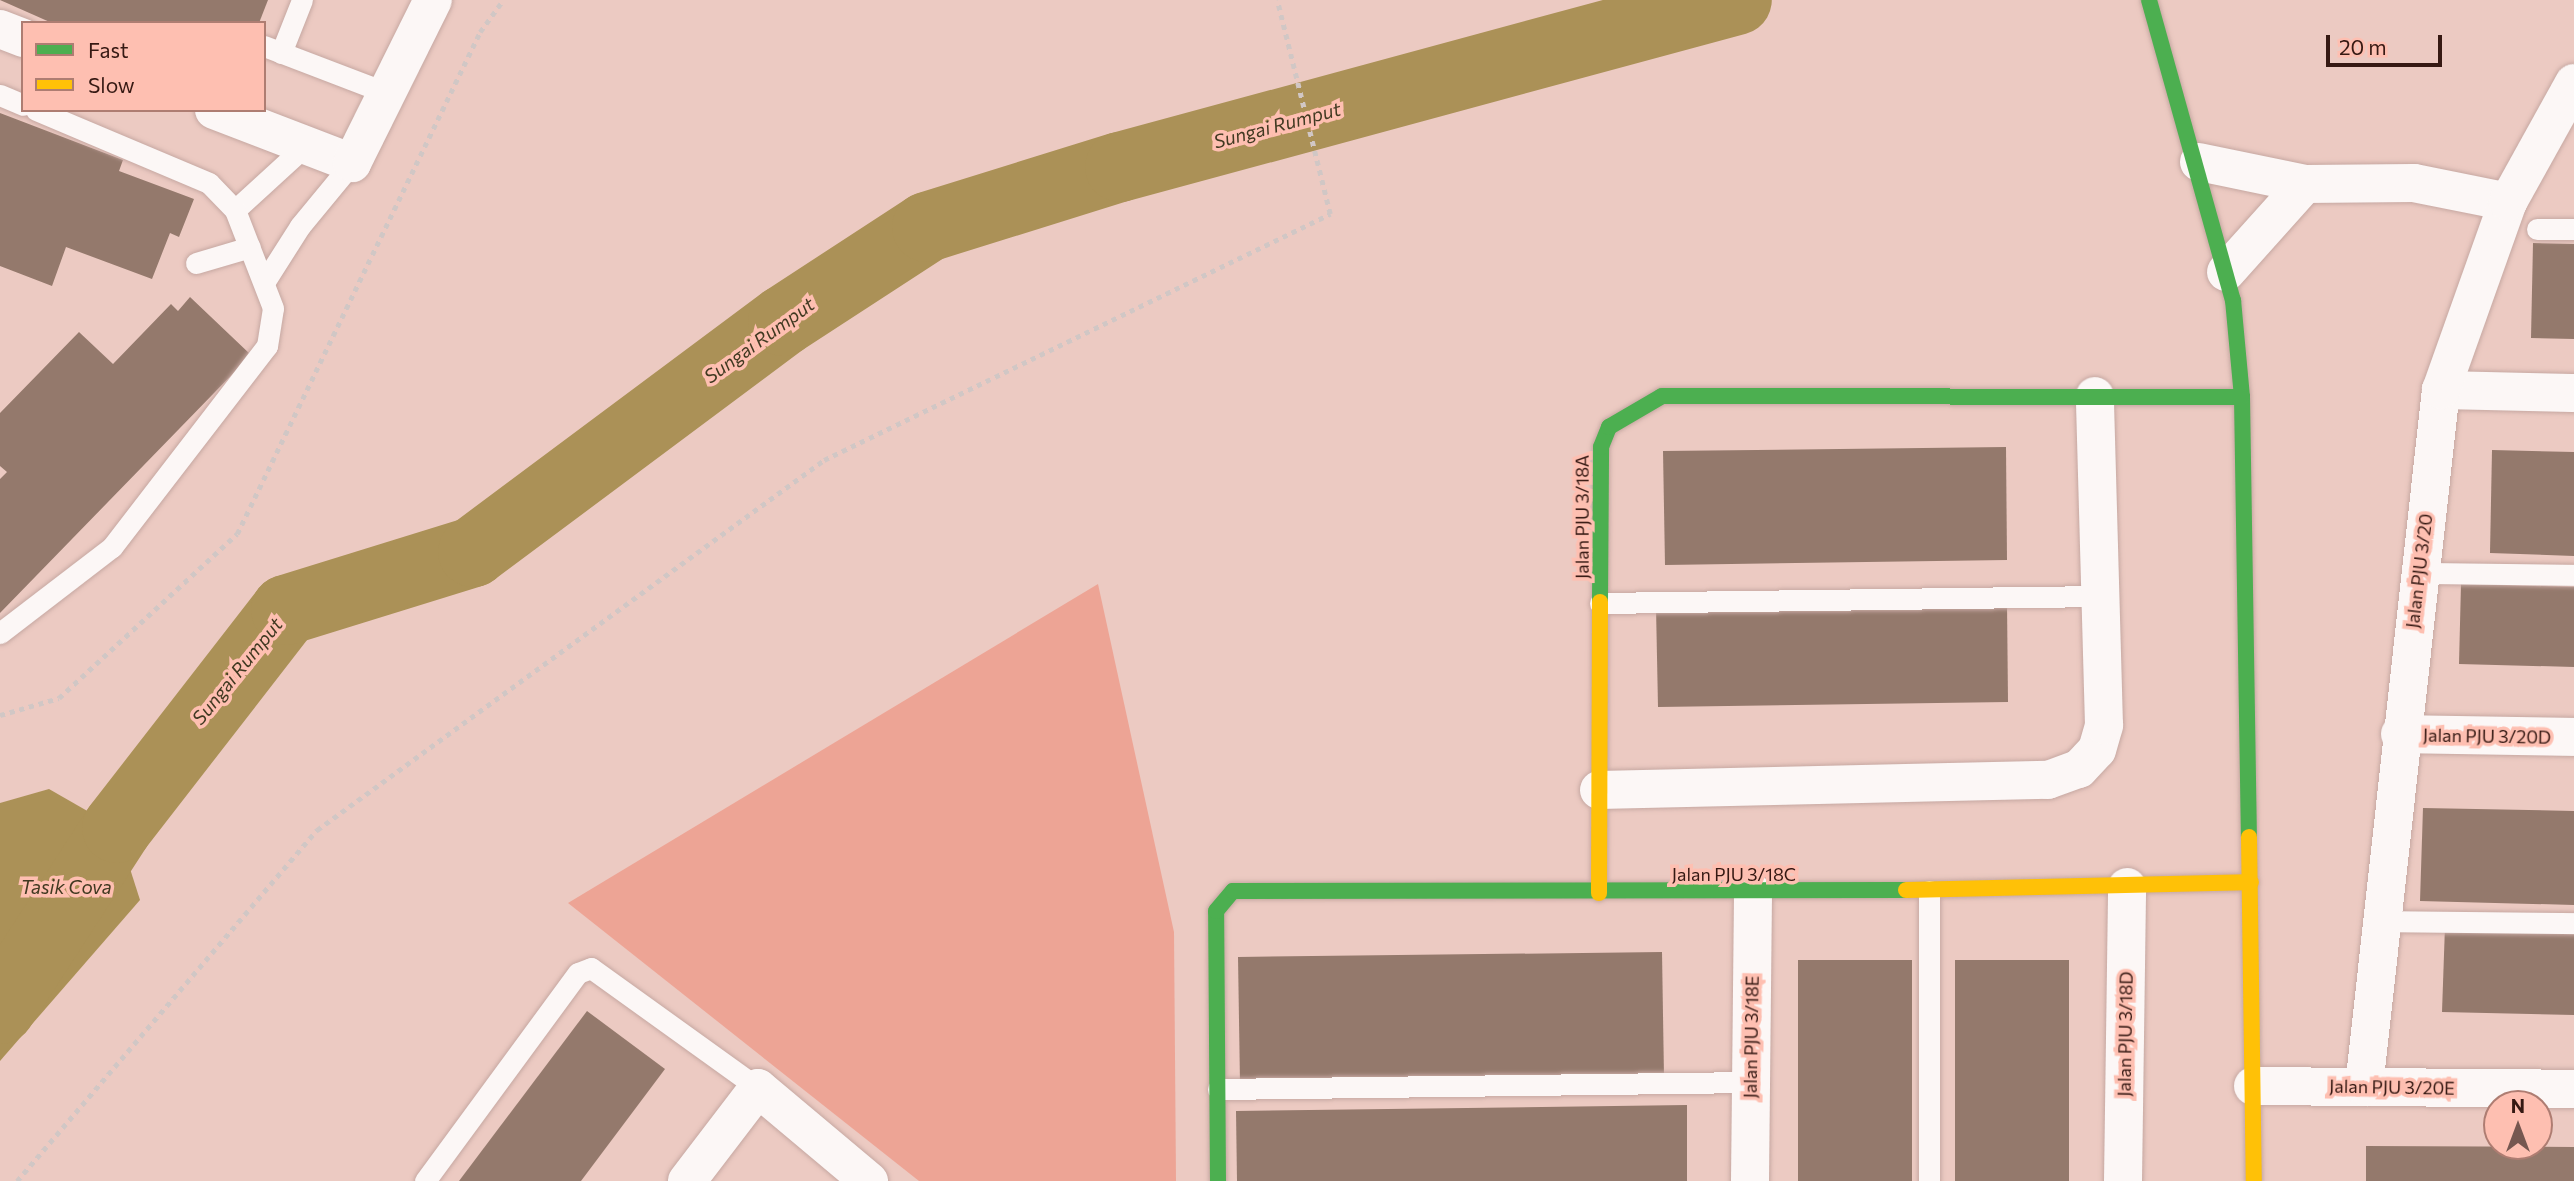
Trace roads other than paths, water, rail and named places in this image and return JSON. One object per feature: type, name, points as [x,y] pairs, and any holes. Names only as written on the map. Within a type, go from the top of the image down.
[{"type":"street","points":[[219,112],[352,163],[433,0]]},
{"type":"street","points":[[2148,0],[2199,162],[2226,272],[2242,397],[2254,1181]]},
{"type":"street","points":[[0,29],[21,37]]},
{"type":"street","name":"Jalan PJU 3/20","points":[[2364,1087],[2400,734],[2441,390],[2508,202],[2574,83]]},
{"type":"street","points":[[2199,162],[2305,184],[2414,183],[2508,202]]},
{"type":"street","points":[[2226,272],[2305,184]]},
{"type":"street","points":[[2441,390],[2574,393]]},
{"type":"street","name":"Jalan PJU 3/18A","points":[[1599,893],[1601,447],[1609,428],[1661,396],[2242,397]]},
{"type":"street","points":[[1599,790],[2048,780],[2079,769],[2097,750],[2104,725],[2095,396]]},
{"type":"street","name":"Jalan PJU 3/20D","points":[[2400,734],[2574,737]]},
{"type":"street","name":"Jalan PJU 3/18C","points":[[1218,1089],[1216,911],[1233,891],[1753,893],[2127,887],[2251,882]]},
{"type":"street","name":"Jalan PJU 3/18D","points":[[2123,1181],[2127,887]]},
{"type":"street","name":"Jalan PJU 3/18E","points":[[1750,1181],[1753,893]]},
{"type":"street","name":"Jalan PJU 3/20E","points":[[2253,1086],[2574,1089]]},
{"type":"street","points":[[687,1181],[758,1088],[869,1181]]},
{"type":"street","points":[[1218,1089],[1218,1181]]},
{"type":"lane","points":[[302,0],[273,50],[387,93]]},
{"type":"lane","points":[[0,95],[21,104]]},
{"type":"lane","points":[[0,634],[112,547],[267,346],[273,308],[265,281],[235,209],[209,183],[41,112]]},
{"type":"lane","points":[[235,209],[306,145]]},
{"type":"lane","points":[[265,281],[300,226],[352,163]]},
{"type":"lane","points":[[2536,229],[2574,229]]},
{"type":"lane","points":[[196,263],[250,247]]},
{"type":"lane","points":[[2419,573],[2574,575]]},
{"type":"lane","points":[[1601,603],[2101,596]]},
{"type":"lane","points":[[1929,891],[1929,1181]]},
{"type":"lane","points":[[2381,921],[2574,923]]},
{"type":"lane","points":[[425,1181],[578,973],[591,968],[758,1088]]},
{"type":"lane","points":[[1218,1089],[1751,1082]]},
{"type":"water","name":"Tasik Cova","points":[[49,789],[117,828],[140,900],[0,1061],[0,803]]},
{"type":"waterway","name":"Sungai Rumput","points":[[0,1009],[117,828],[286,610],[473,552],[783,321],[927,227],[1120,167],[1737,0]]}]
